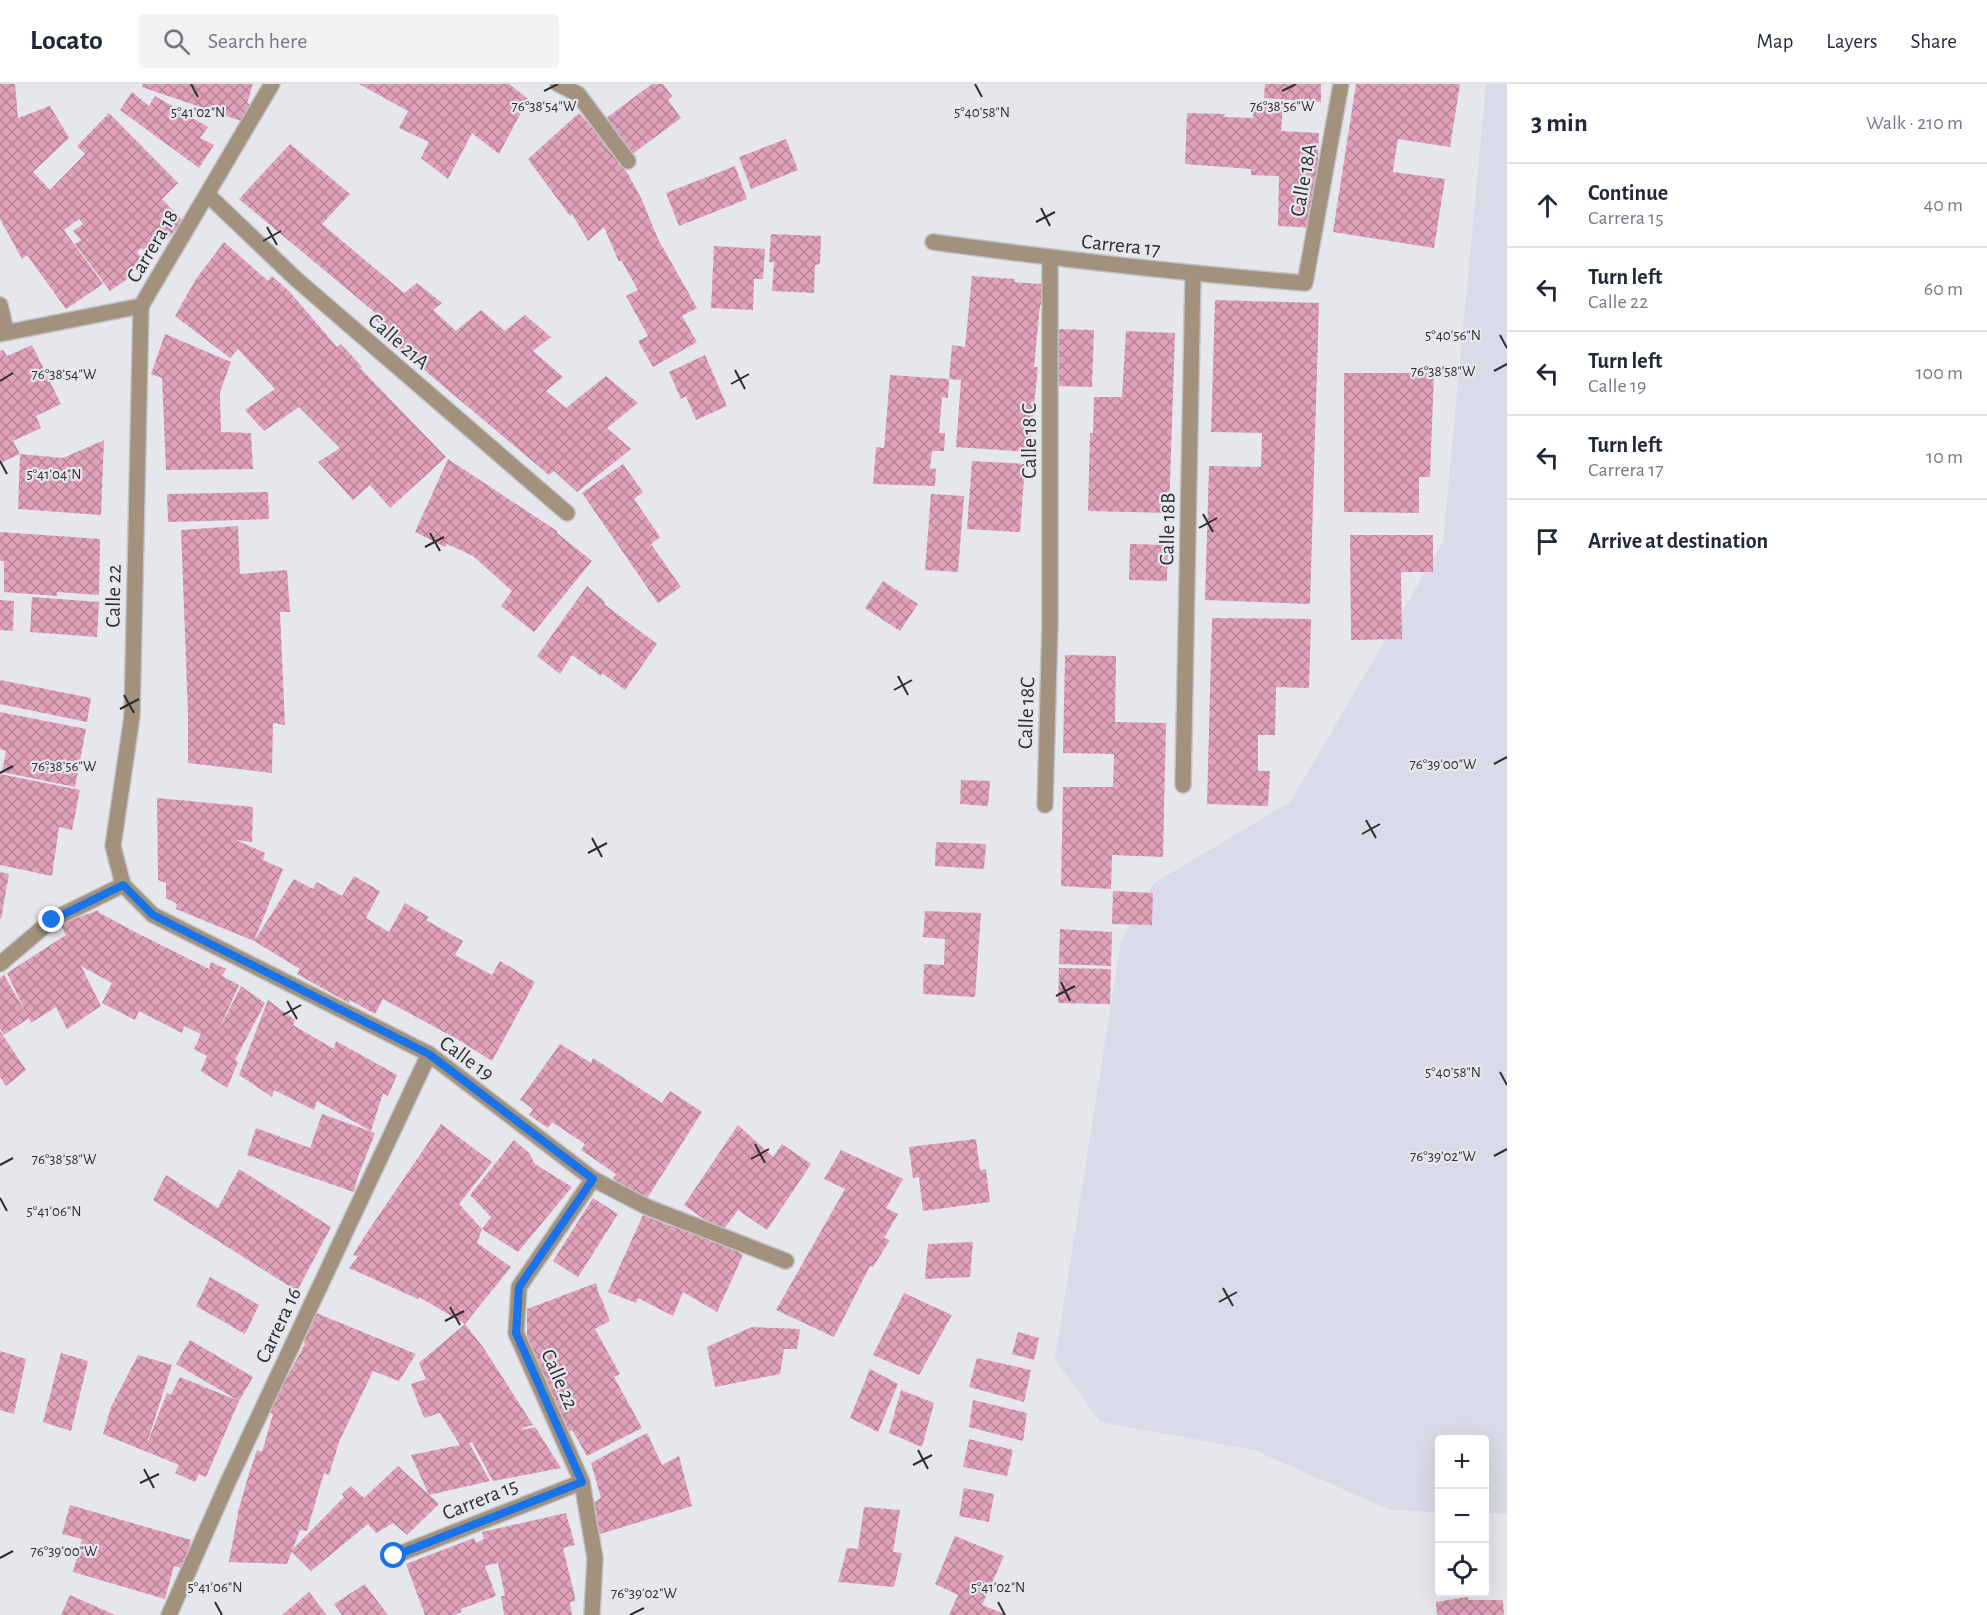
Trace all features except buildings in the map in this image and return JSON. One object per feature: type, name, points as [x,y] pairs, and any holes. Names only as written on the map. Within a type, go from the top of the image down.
[{"type":"street","name":"Carrera 18","points":[[3,332],[141,306],[272,84]]},
{"type":"street","points":[[558,84],[578,94],[628,161]]},
{"type":"street","name":"Calle 18A","points":[[1305,283],[1341,84]]},
{"type":"street","name":"Calle 21A","points":[[208,195],[296,279],[567,513]]},
{"type":"street","name":"Carrera 17","points":[[933,242],[1193,274],[1305,283]]},
{"type":"street","name":"Calle 18 C","points":[[1050,258],[1050,624]]},
{"type":"street","name":"Calle 18B","points":[[1183,785],[1193,274]]},
{"type":"street","points":[[0,304],[3,332]]},
{"type":"street","name":"Calle 22","points":[[123,885],[114,846],[132,716],[141,306]]},
{"type":"street","name":"Calle 18C","points":[[1045,805],[1050,624]]},
{"type":"street","points":[[0,964],[52,920],[123,885]]},
{"type":"street","name":"Calle 19","points":[[123,885],[153,915],[429,1054],[593,1179],[647,1208],[786,1261]]},
{"type":"street","name":"Carrera 16","points":[[169,1615],[228,1482],[429,1054]]},
{"type":"street","name":"Calle 22","points":[[592,1615],[595,1558],[582,1482],[516,1333],[519,1287],[593,1179]]},
{"type":"street","name":"Carrera 15","points":[[394,1556],[582,1482]]},
{"type":"shaded area","points":[[1486,84],[1507,84],[1507,1514],[1489,1513],[1489,1435],[1435,1435],[1435,1512],[1390,1510],[1254,1450],[1100,1422],[1055,1359],[1121,941],[1154,883],[1290,802],[1443,542]]},
{"type":"route","points":[[52,920],[123,885],[153,915],[429,1054],[593,1179],[519,1287],[516,1333],[582,1482],[394,1556]]}]
